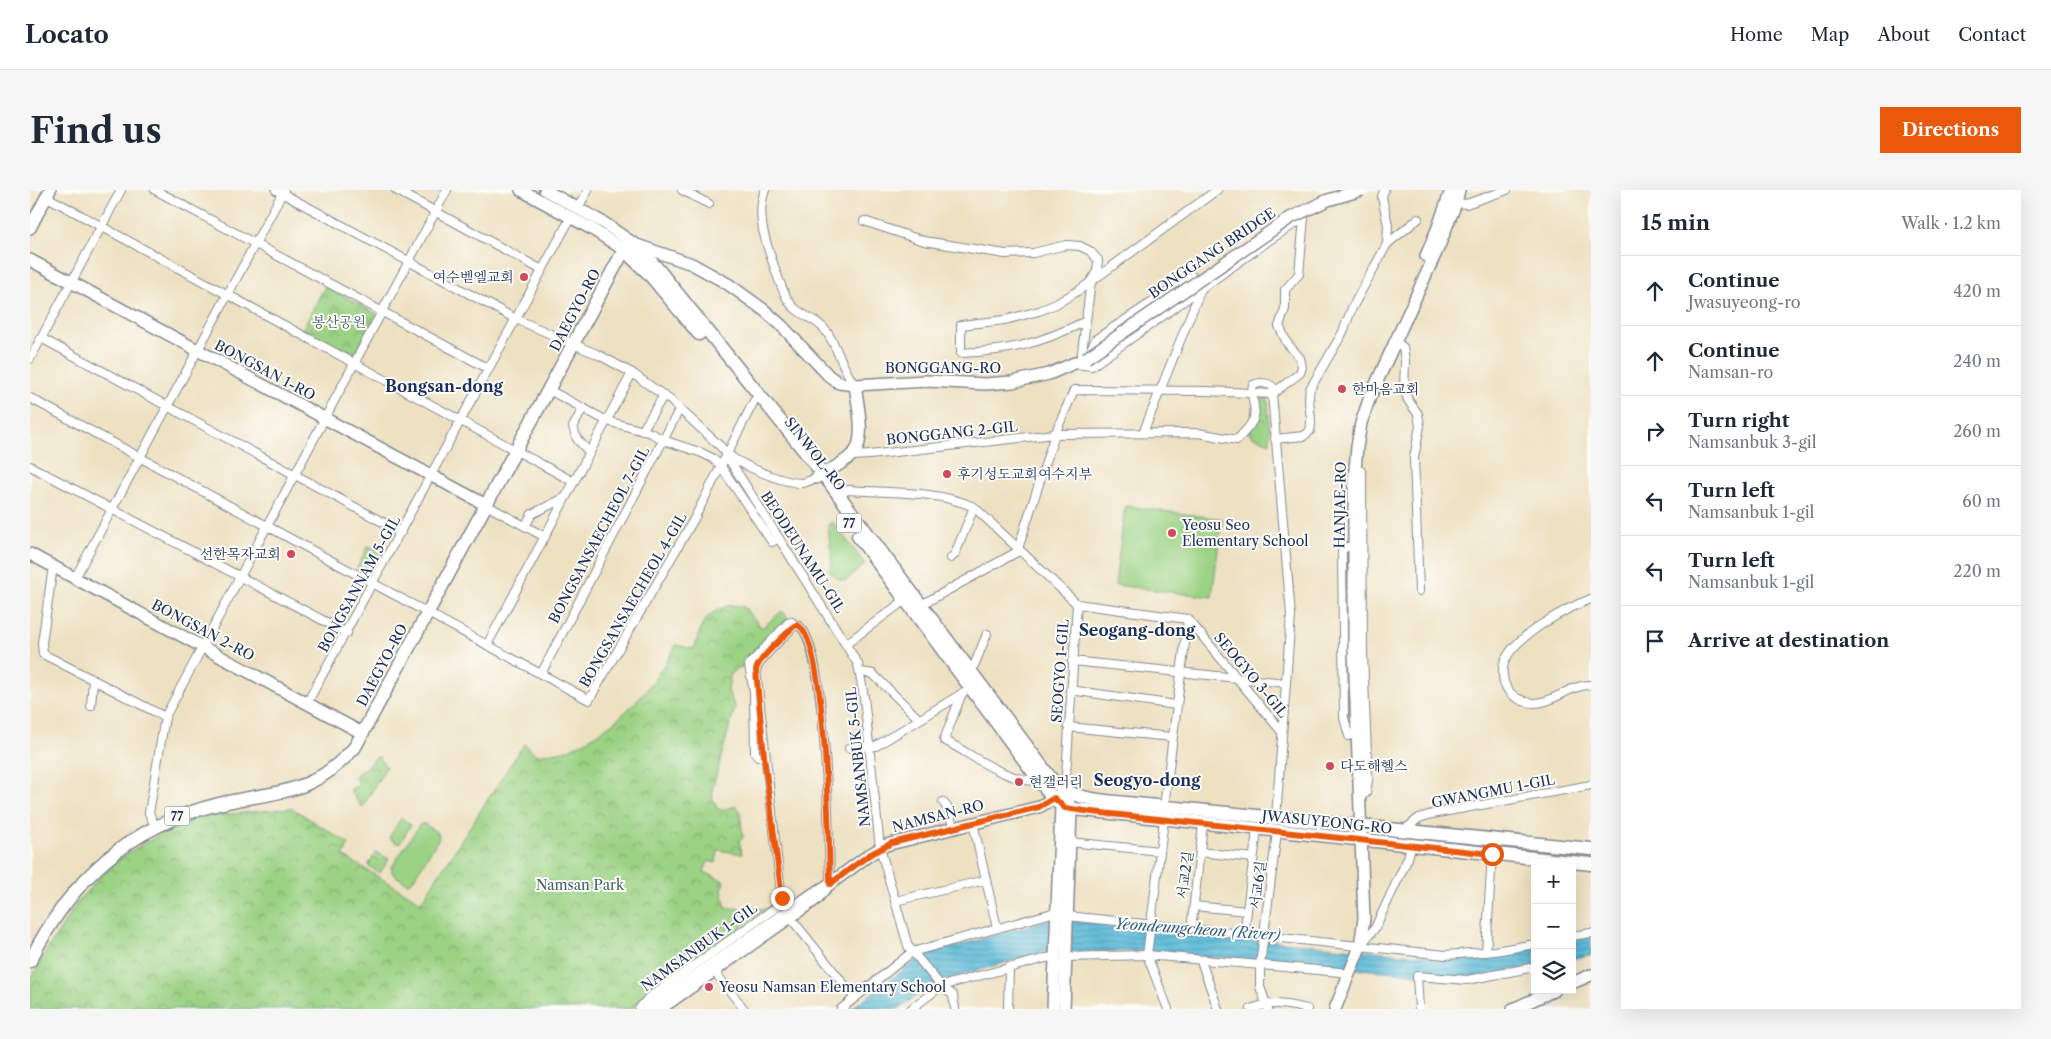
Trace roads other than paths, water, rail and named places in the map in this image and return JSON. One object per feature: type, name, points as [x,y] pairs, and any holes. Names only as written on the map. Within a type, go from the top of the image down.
[{"type":"main road","name":"DAEGYO-RO","points":[[30,961],[43,936],[58,914],[93,872],[118,849],[155,826],[184,813],[220,804],[274,795],[311,783],[345,759],[355,747],[550,390],[573,344],[629,247]]},
{"type":"main road","name":"SINWOL-RO","points":[[629,247],[754,401],[839,495],[971,673],[1050,776],[1065,791]]},
{"type":"main road","name":"SINWOL-RO","points":[[629,247],[657,268],[820,476],[967,690],[1040,781],[1062,805]]},
{"type":"main road","name":"JWASUYEONG-RO","points":[[1065,791],[1072,795],[1094,800],[1591,850]]},
{"type":"main road","name":"JWASUYEONG-RO","points":[[1062,805],[1164,820],[1591,864]]},
{"type":"main road","points":[[1294,820],[1294,834]]},
{"type":"main road","points":[[1438,848],[1440,834]]},
{"type":"street","points":[[30,359],[121,190]]},
{"type":"street","points":[[155,190],[489,369]]},
{"type":"street","points":[[396,190],[542,270]]},
{"type":"street","points":[[155,826],[149,813],[165,718],[447,190]]},
{"type":"street","name":"SINWOL-RO","points":[[521,190],[620,233],[629,247]]},
{"type":"street","name":"SINWOL-RO","points":[[545,190],[574,212]]},
{"type":"street","name":"BONGSANNAM 5-GIL","points":[[308,703],[542,270],[588,190]]},
{"type":"street","points":[[682,190],[710,204]]},
{"type":"street","points":[[75,578],[228,295],[281,191],[516,319],[601,356],[632,373],[680,408],[726,454],[744,465],[789,481],[804,482],[820,476],[851,456],[858,448],[860,436],[854,385],[844,370],[826,331],[813,319],[795,308],[783,290],[762,228],[761,206],[765,190]]},
{"type":"street","points":[[1086,321],[1057,335],[1028,345],[992,352],[961,353],[962,325],[1005,320],[1039,311],[1074,293],[1218,190]]},
{"type":"street","name":"BONGGANG BRIDGE","points":[[1080,361],[1290,218],[1328,200],[1362,190]]},
{"type":"street","points":[[1456,203],[1466,204],[1507,190]]},
{"type":"street","name":"HANJAE-RO","points":[[1356,826],[1359,797],[1354,649],[1354,468],[1361,423],[1370,397],[1439,246],[1456,203],[1450,191]]},
{"type":"street","name":"HANJAE-RO","points":[[1335,1009],[1360,947],[1364,918],[1362,875],[1356,840],[1349,736],[1348,467],[1354,421],[1371,375],[1438,227],[1450,191]]},
{"type":"street","points":[[1383,193],[1388,225],[1387,244]]},
{"type":"street","points":[[30,228],[48,194],[101,227],[574,482]]},
{"type":"street","points":[[922,605],[1015,554],[1055,434],[1073,391],[1076,389],[1274,393],[1302,370],[1301,361],[1281,333],[1279,323],[1285,309],[1285,290],[1298,274],[1304,218],[1274,237],[1092,366],[1080,361]]},
{"type":"street","points":[[1275,439],[1304,436],[1310,431],[1312,418],[1309,399],[1310,389],[1343,332],[1352,308],[1387,244],[1418,218]]},
{"type":"street","points":[[864,221],[925,242],[1005,254],[1033,253],[1066,245],[1080,246],[1090,251],[1098,260],[1097,271],[1091,281],[1080,361]]},
{"type":"street","name":"BONGGANG-RO","points":[[629,247],[692,264],[728,284],[781,325],[832,379],[839,383],[854,385],[916,381],[985,384],[1032,378],[1080,361]]},
{"type":"street","name":"BONGSAN 1-RO","points":[[30,260],[486,505]]},
{"type":"street","points":[[1080,361],[1096,339],[1192,276],[1200,290]]},
{"type":"street","points":[[1143,434],[1200,290]]},
{"type":"street","points":[[41,338],[401,532]]},
{"type":"street","points":[[1394,341],[1403,347],[1405,394],[1420,420],[1414,458],[1419,591]]},
{"type":"street","points":[[487,645],[632,373]]},
{"type":"street","points":[[550,390],[607,421],[658,436],[663,440],[708,455],[720,465],[772,542],[779,538]]},
{"type":"street","name":"BONGGANG 2-GIL","points":[[851,456],[1055,434],[1198,433],[1237,440],[1252,422],[1254,416],[1251,393]]},
{"type":"street","points":[[1274,393],[1275,439],[1291,598],[1291,631],[1281,731],[1276,818]]},
{"type":"street","points":[[642,431],[664,395]]},
{"type":"street","name":"BONGSANSAECHEOL 4-GIL","points":[[30,398],[589,700],[694,520],[720,465],[754,401]]},
{"type":"street","points":[[583,408],[573,424],[573,430],[577,439],[590,453]]},
{"type":"street","name":"BONGSANSAECHEOL 7-GIL","points":[[541,674],[680,408]]},
{"type":"street","name":"BEODEUNAMU-GIL","points":[[726,454],[858,664]]},
{"type":"street","points":[[30,466],[347,633]]},
{"type":"street","points":[[839,495],[847,490],[919,495],[953,499],[974,507],[1077,604]]},
{"type":"street","points":[[525,526],[532,514],[566,497]]},
{"type":"street","points":[[486,505],[544,537]]},
{"type":"street","points":[[951,558],[956,554],[974,507]]},
{"type":"street","name":"BONGSAN 2-RO","points":[[30,554],[362,733]]},
{"type":"street","points":[[53,566],[42,651],[46,656],[165,718]]},
{"type":"street","points":[[1591,599],[1564,611],[1527,635],[1507,658],[1503,670],[1508,690],[1527,702],[1544,702],[1579,686],[1591,685]]},
{"type":"street","points":[[846,644],[905,600]]},
{"type":"street","name":"SEOGYO 1-GIL","points":[[1065,791],[1077,604],[1188,619]]},
{"type":"street","points":[[1164,807],[1188,619]]},
{"type":"street","name":"SEOGYO 3-GIL","points":[[1188,619],[1281,731]]},
{"type":"street","name":"NAMSANBUK 1-GIL","points":[[639,1009],[648,998],[781,902],[782,897],[764,756],[757,756],[755,753],[754,692],[750,666],[788,622],[792,622],[795,626],[800,626],[804,629],[811,643],[820,688],[825,750],[829,885]]},
{"type":"street","points":[[971,673],[987,634]]},
{"type":"street","points":[[1072,661],[1286,683]]},
{"type":"street","name":"NAMSANBUK 5-GIL","points":[[858,664],[861,672],[880,848],[908,946],[941,986],[953,995],[955,1009]]},
{"type":"street","points":[[861,672],[873,674],[919,720]]},
{"type":"street","points":[[91,706],[93,680]]},
{"type":"street","points":[[849,748],[876,746],[967,690]]},
{"type":"street","points":[[967,690],[944,740],[1010,774],[1028,780],[1040,781]]},
{"type":"street","points":[[1070,690],[1176,705]]},
{"type":"street","points":[[1068,727],[1172,737]]},
{"type":"street","name":"GWANGMU 1-GIL","points":[[1403,831],[1419,818],[1432,814],[1591,785]]},
{"type":"street","points":[[1064,1009],[1060,957],[1060,915],[1062,805],[1065,791]]},
{"type":"street","points":[[943,802],[950,812],[953,828]]},
{"type":"street","points":[[1060,915],[1069,842],[1062,805]]},
{"type":"street","name":"NAMSAN-RO","points":[[648,1009],[880,848],[892,843],[1039,807],[1062,805]]},
{"type":"street","name":"서교2길","points":[[1147,955],[1164,820]]},
{"type":"street","points":[[973,823],[997,928]]},
{"type":"street","name":"서교2길","points":[[1191,930],[1203,824]]},
{"type":"street","points":[[1244,935],[1257,830]]},
{"type":"street","name":"서교6길","points":[[1267,1006],[1260,987],[1260,965],[1278,832]]},
{"type":"street","name":"서교2길","points":[[1069,842],[1160,851]]},
{"type":"street","points":[[1360,947],[1375,928],[1408,858],[1411,846]]},
{"type":"street","points":[[1200,852],[1253,858]]},
{"type":"street","points":[[1486,952],[1492,854]]},
{"type":"street","points":[[895,901],[986,880]]},
{"type":"street","name":"NAMSAN-RO","points":[[660,1009],[816,899],[829,885]]},
{"type":"street","points":[[1194,906],[1247,911]]},
{"type":"street","points":[[841,1009],[914,955],[997,928],[1060,915],[1150,927],[1244,935],[1263,939],[1446,955],[1486,952],[1531,945]]},
{"type":"street","points":[[790,917],[856,998]]},
{"type":"street","points":[[1576,935],[1591,933]]},
{"type":"street","points":[[1147,955],[1168,1009]]},
{"type":"street","points":[[911,1009],[941,986],[1009,967],[1060,957],[1147,955],[1340,972],[1350,975]]},
{"type":"street","points":[[1053,1009],[1060,957]]},
{"type":"street","points":[[1201,960],[1218,1009]]},
{"type":"street","points":[[1008,1009],[1009,967]]},
{"type":"street","points":[[1419,1009],[1417,976],[1467,980],[1531,968]]},
{"type":"street","points":[[714,971],[744,1009]]},
{"type":"street","points":[[1576,981],[1591,975]]},
{"type":"street","points":[[1513,1009],[1546,994]]},
{"type":"street","points":[[1251,1009],[1282,1004],[1308,1009]]},
{"type":"water","points":[[1045,921],[1074,921],[1455,959],[1531,948],[1531,967],[1468,978],[1140,951],[1042,952],[931,984],[899,1009],[851,1009],[922,956]]},
{"type":"water","points":[[1591,937],[1591,955],[1576,958],[1576,939]]},
{"type":"place","name":"여수벧엘교회","points":[[524,277]]},
{"type":"place","name":"한마음교회","points":[[1342,389]]},
{"type":"place","name":"후기성도교회여수지부","points":[[947,474]]},
{"type":"place","name":"Yeosu Seo Elementary School","points":[[1172,533]]},
{"type":"place","name":"선한목자교회","points":[[291,554]]},
{"type":"place","name":"다도해헬스","points":[[1330,766]]},
{"type":"place","name":"현갤러리","points":[[1019,782]]},
{"type":"place","name":"Yeosu Namsan Elementary School","points":[[709,987]]},
{"type":"district","name":"Bongsan-dong","points":[[444,386]]},
{"type":"district","name":"Seogang-dong","points":[[1137,630]]},
{"type":"district","name":"Seogyo-dong","points":[[1147,780]]},
{"type":"park label","name":"봉산공원","points":[[339,322]]},
{"type":"park label","name":"Namsan Park","points":[[580,885]]},
{"type":"water label","name":"Yeondeungcheon (River)","points":[[1198,929]]}]
